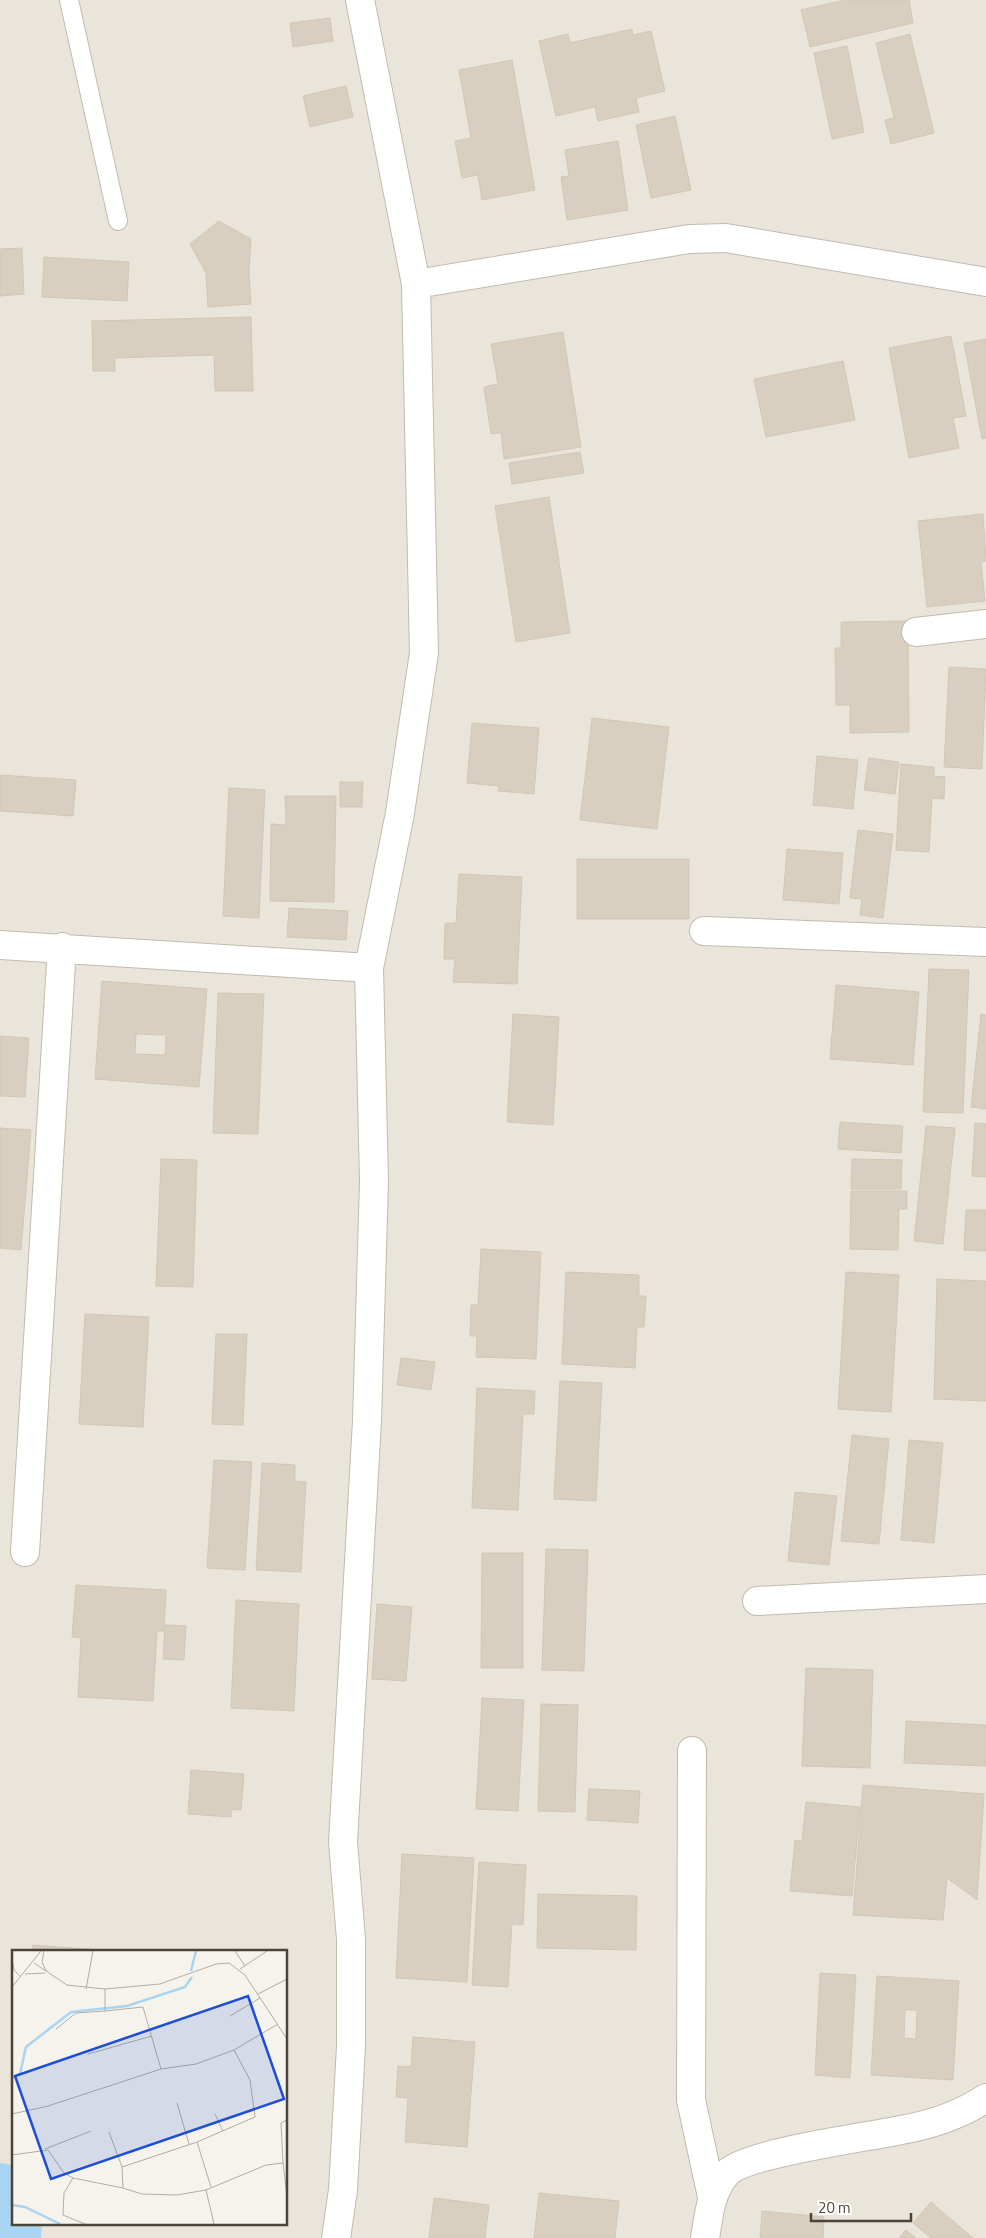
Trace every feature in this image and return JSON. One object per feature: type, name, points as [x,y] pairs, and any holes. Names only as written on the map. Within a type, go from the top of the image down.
[{"type":"street","points":[[336,2238],[343,2190],[351,2046],[351,1939],[343,1842],[368,1421],[374,1180],[370,968],[402,797],[424,653],[416,284],[360,0]]},
{"type":"street","points":[[416,284],[689,239],[726,238],[986,282]]},
{"type":"street","points":[[916,632],[986,624]]},
{"type":"street","points":[[704,931],[986,942]]},
{"type":"street","points":[[0,945],[370,968]]},
{"type":"street","points":[[25,1552],[62,948]]},
{"type":"street","points":[[757,1601],[986,1589]]},
{"type":"street","points":[[692,1751],[691,2100],[712,2197]]},
{"type":"street","points":[[705,2238],[712,2197],[727,2172],[761,2157],[904,2130],[971,2109],[986,2098]]},
{"type":"lane","points":[[69,0],[118,221]]},
{"type":"shaded area","points":[[0,0],[986,0],[986,2238],[0,2238]]},
{"type":"building","points":[[845,0],[909,0],[913,23],[810,47],[801,10]]},
{"type":"building","points":[[330,18],[333,41],[293,47],[290,23]]},
{"type":"building","points":[[632,29],[633,35],[651,31],[665,91],[636,98],[639,112],[598,121],[595,107],[556,116],[539,41],[568,34],[570,43]]},
{"type":"building","points":[[910,34],[934,133],[891,144],[885,120],[894,118],[876,43]]},
{"type":"building","points":[[847,46],[864,132],[832,139],[814,53]]},
{"type":"building","points":[[512,60],[535,190],[482,200],[478,175],[462,178],[455,141],[471,138],[459,70]]},
{"type":"building","points":[[346,86],[353,117],[310,127],[303,96]]},
{"type":"building","points":[[675,116],[691,190],[651,198],[636,125]]},
{"type":"building","points":[[618,141],[628,210],[567,220],[561,177],[569,176],[565,150]]},
{"type":"building","points":[[219,221],[251,239],[249,272],[251,304],[208,307],[206,273],[190,244]]},
{"type":"building","points":[[22,248],[24,294],[0,296],[0,249]]},
{"type":"building","points":[[44,257],[129,262],[127,301],[42,297]]},
{"type":"building","points":[[251,317],[253,391],[215,391],[214,355],[115,358],[115,371],[93,371],[92,321]]},
{"type":"building","points":[[563,332],[581,447],[504,459],[501,433],[491,434],[484,387],[498,384],[491,344]]},
{"type":"building","points":[[951,336],[966,416],[953,418],[959,448],[909,458],[889,348]]},
{"type":"building","points":[[986,339],[986,438],[982,439],[964,343]]},
{"type":"building","points":[[843,361],[855,420],[766,437],[754,379]]},
{"type":"building","points":[[580,452],[584,473],[512,484],[509,463]]},
{"type":"building","points":[[549,497],[570,633],[516,642],[495,506]]},
{"type":"building","points":[[983,514],[986,561],[981,562],[985,601],[927,607],[918,521]]},
{"type":"building","points":[[908,621],[909,732],[850,733],[850,705],[836,705],[835,648],[841,648],[841,622]]},
{"type":"building","points":[[949,667],[986,669],[982,769],[944,767]]},
{"type":"building","points":[[592,718],[669,727],[657,829],[580,820]]},
{"type":"building","points":[[472,723],[539,728],[534,794],[498,791],[499,786],[467,783]]},
{"type":"building","points":[[817,756],[858,760],[853,809],[813,805]]},
{"type":"building","points":[[869,758],[899,762],[895,794],[864,790]]},
{"type":"building","points":[[901,764],[934,767],[934,776],[945,777],[944,799],[932,798],[929,852],[896,850]]},
{"type":"building","points":[[0,775],[76,780],[73,816],[0,811]]},
{"type":"building","points":[[340,782],[363,782],[362,807],[340,807]]},
{"type":"building","points":[[229,788],[265,790],[259,918],[223,916]]},
{"type":"building","points":[[285,796],[336,796],[334,902],[270,901],[271,824],[286,825]]},
{"type":"building","points":[[858,830],[893,834],[883,918],[860,915],[862,899],[850,898]]},
{"type":"building","points":[[787,849],[843,853],[839,904],[783,900]]},
{"type":"building","points":[[577,859],[689,859],[689,919],[577,919]]},
{"type":"building","points":[[459,874],[522,877],[517,984],[453,982],[455,959],[444,959],[445,923],[456,923]]},
{"type":"building","points":[[289,908],[348,911],[346,940],[287,937]]},
{"type":"building","points":[[929,969],[969,970],[963,1113],[923,1112]]},
{"type":"building","points":[[102,981],[207,989],[199,1087],[95,1079]],"holes":[[[136,1034],[166,1035],[165,1055],[135,1054]]]},
{"type":"building","points":[[836,985],[919,992],[913,1065],[830,1059]]},
{"type":"building","points":[[218,993],[264,994],[258,1134],[213,1133]]},
{"type":"building","points":[[513,1014],[559,1017],[553,1125],[507,1122]]},
{"type":"building","points":[[981,1014],[986,1015],[986,1109],[971,1107]]},
{"type":"building","points":[[0,1036],[29,1038],[25,1097],[0,1096]]},
{"type":"building","points":[[840,1122],[903,1126],[901,1153],[838,1149]]},
{"type":"building","points":[[975,1123],[986,1124],[986,1177],[972,1176]]},
{"type":"building","points":[[926,1126],[955,1128],[943,1244],[914,1241]]},
{"type":"building","points":[[0,1128],[31,1130],[21,1250],[0,1248]]},
{"type":"building","points":[[161,1159],[197,1160],[193,1287],[156,1286]]},
{"type":"building","points":[[852,1159],[902,1160],[901,1189],[851,1189]]},
{"type":"building","points":[[851,1191],[907,1191],[907,1209],[899,1209],[898,1250],[850,1249]]},
{"type":"building","points":[[966,1210],[986,1210],[986,1251],[964,1250]]},
{"type":"building","points":[[481,1249],[541,1252],[536,1359],[476,1357],[477,1336],[470,1336],[471,1305],[478,1305]]},
{"type":"building","points":[[566,1272],[639,1275],[639,1296],[646,1296],[644,1327],[637,1327],[635,1368],[562,1364]]},
{"type":"building","points":[[846,1272],[899,1275],[891,1412],[838,1409]]},
{"type":"building","points":[[937,1279],[986,1281],[986,1401],[934,1399]]},
{"type":"building","points":[[85,1314],[149,1317],[143,1427],[79,1424]]},
{"type":"building","points":[[216,1334],[247,1334],[243,1425],[212,1424]]},
{"type":"building","points":[[401,1358],[435,1362],[431,1390],[397,1385]]},
{"type":"building","points":[[560,1381],[602,1383],[596,1501],[554,1499]]},
{"type":"building","points":[[477,1388],[535,1391],[534,1414],[523,1414],[518,1510],[472,1508]]},
{"type":"building","points":[[852,1435],[889,1439],[879,1544],[841,1541]]},
{"type":"building","points":[[909,1440],[943,1443],[934,1543],[901,1540]]},
{"type":"building","points":[[214,1460],[252,1462],[245,1570],[207,1568]]},
{"type":"building","points":[[262,1463],[295,1465],[295,1481],[306,1482],[301,1572],[256,1570]]},
{"type":"building","points":[[795,1492],[837,1496],[829,1565],[788,1561]]},
{"type":"building","points":[[546,1549],[588,1550],[584,1671],[542,1670]]},
{"type":"building","points":[[482,1553],[523,1553],[523,1668],[481,1668]]},
{"type":"building","points":[[76,1585],[166,1590],[164,1631],[157,1631],[153,1701],[78,1697],[81,1638],[72,1637]]},
{"type":"building","points":[[236,1600],[299,1604],[294,1711],[231,1708]]},
{"type":"building","points":[[377,1604],[412,1607],[406,1681],[372,1679]]},
{"type":"building","points":[[165,1625],[186,1626],[184,1660],[163,1659]]},
{"type":"building","points":[[806,1668],[873,1670],[870,1768],[802,1766]]},
{"type":"building","points":[[482,1698],[524,1700],[518,1811],[476,1809]]},
{"type":"building","points":[[541,1704],[578,1705],[575,1812],[538,1811]]},
{"type":"building","points":[[906,1721],[986,1725],[986,1766],[904,1763]]},
{"type":"building","points":[[191,1770],[244,1774],[241,1810],[231,1809],[231,1817],[188,1814]]},
{"type":"building","points":[[863,1785],[984,1794],[977,1900],[947,1878],[943,1920],[853,1915]]},
{"type":"building","points":[[589,1789],[640,1791],[638,1823],[587,1820]]},
{"type":"building","points":[[806,1802],[860,1807],[852,1896],[790,1891],[795,1840],[802,1841]]},
{"type":"building","points":[[402,1854],[474,1858],[467,1982],[396,1978]]},
{"type":"building","points":[[479,1862],[526,1865],[523,1925],[512,1924],[508,1987],[472,1985]]},
{"type":"building","points":[[538,1894],[637,1896],[636,1950],[537,1948]]},
{"type":"building","points":[[33,1945],[100,1950],[32,1950]]},
{"type":"building","points":[[820,1973],[856,1975],[850,2078],[815,2075]]},
{"type":"building","points":[[877,1976],[959,1981],[953,2080],[871,2075]],"holes":[[[905,2010],[917,2010],[916,2039],[904,2038]]]},
{"type":"building","points":[[413,2037],[475,2042],[467,2147],[405,2142],[408,2098],[396,2097],[398,2066],[411,2067]]},
{"type":"building","points":[[539,2193],[619,2201],[615,2238],[534,2238]]},
{"type":"building","points":[[434,2198],[489,2205],[485,2238],[429,2238]]},
{"type":"building","points":[[931,2202],[973,2238],[931,2238],[913,2223]]},
{"type":"building","points":[[762,2211],[824,2217],[823,2238],[760,2238]]},
{"type":"building","points":[[906,2230],[916,2238],[899,2238]]},
{"type":"waterway","points":[[0,2193],[12,2223],[11,2238]]}]
